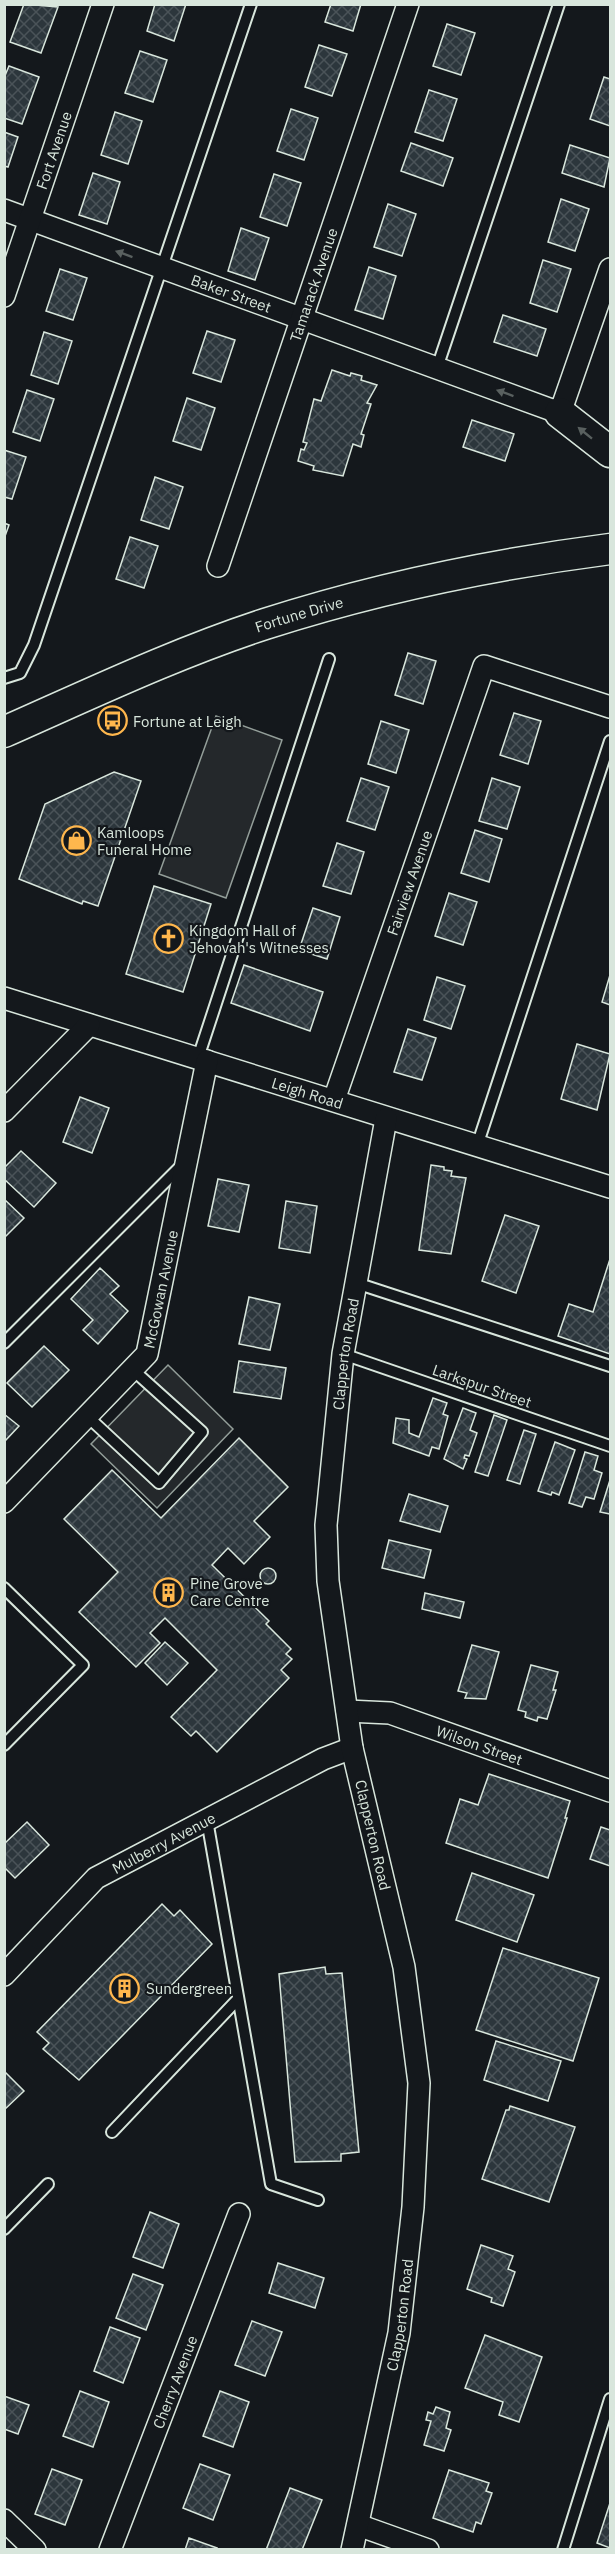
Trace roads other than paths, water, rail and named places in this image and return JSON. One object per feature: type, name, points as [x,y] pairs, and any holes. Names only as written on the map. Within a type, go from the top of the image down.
[{"type":"main road","points":[[560,413],[610,452]]},
{"type":"main road","name":"Fortune Drive","points":[[4,732],[126,677],[264,625],[415,583],[527,560],[610,549]]},
{"type":"street","name":"Fort Avenue","points":[[4,296],[103,4]]},
{"type":"street","name":"Tamarack Avenue","points":[[218,566],[408,4]]},
{"type":"street","name":"Baker Street","points":[[4,210],[560,413]]},
{"type":"street","points":[[560,413],[610,269]]},
{"type":"street","name":"Fairview Avenue","points":[[334,1100],[484,666],[610,707]]},
{"type":"street","name":"Leigh Road","points":[[4,998],[334,1100],[386,1119],[610,1186]]},
{"type":"street","points":[[4,1111],[89,1025]]},
{"type":"street","name":"McGowan Avenue","points":[[4,1502],[147,1354],[188,1158],[202,1059]]},
{"type":"street","name":"Clapperton Road","points":[[352,2550],[399,2333],[412,2207],[419,2083],[404,1967],[352,1748],[328,1581],[326,1525],[343,1354],[386,1119]]},
{"type":"street","name":"Wilson Street","points":[[347,1711],[390,1713],[610,1791]]},
{"type":"street","name":"Mulberry Avenue","points":[[4,1975],[96,1878],[323,1760],[352,1748]]},
{"type":"street","name":"Cherry Avenue","points":[[110,2550],[239,2214]]},
{"type":"street","points":[[4,2520],[35,2550]]},
{"type":"street","points":[[358,2525],[428,2550]]},
{"type":"lane","points":[[4,678],[20,673],[34,645],[251,4]]},
{"type":"lane","points":[[437,368],[558,4]]},
{"type":"lane","points":[[202,1059],[329,659]]},
{"type":"lane","points":[[477,1146],[610,741]]},
{"type":"lane","points":[[4,1344],[188,1158]]},
{"type":"lane","points":[[356,1283],[610,1366]]},
{"type":"lane","name":"Larkspur Street","points":[[343,1354],[610,1446]]},
{"type":"lane","points":[[87,1416],[159,1483],[201,1432],[132,1369]]},
{"type":"lane","points":[[4,1588],[83,1665],[4,1745]]},
{"type":"lane","points":[[207,1820],[271,2184],[318,2200]]},
{"type":"lane","points":[[112,2132],[238,1999]]},
{"type":"lane","points":[[4,2229],[48,2184]]},
{"type":"lane","points":[[563,2550],[610,2399]]},
{"type":"place","name":"Fortune at Leigh","points":[[112,721]]},
{"type":"place","name":"Kamloops Funeral Home","points":[[76,841]]},
{"type":"place","name":"Kingdom Hall of Jehovah's Witnesses","points":[[168,939]]},
{"type":"place","name":"Pine Grove Care Centre","points":[[169,1592]]},
{"type":"place","name":"Sundergreen","points":[[125,1988]]}]
